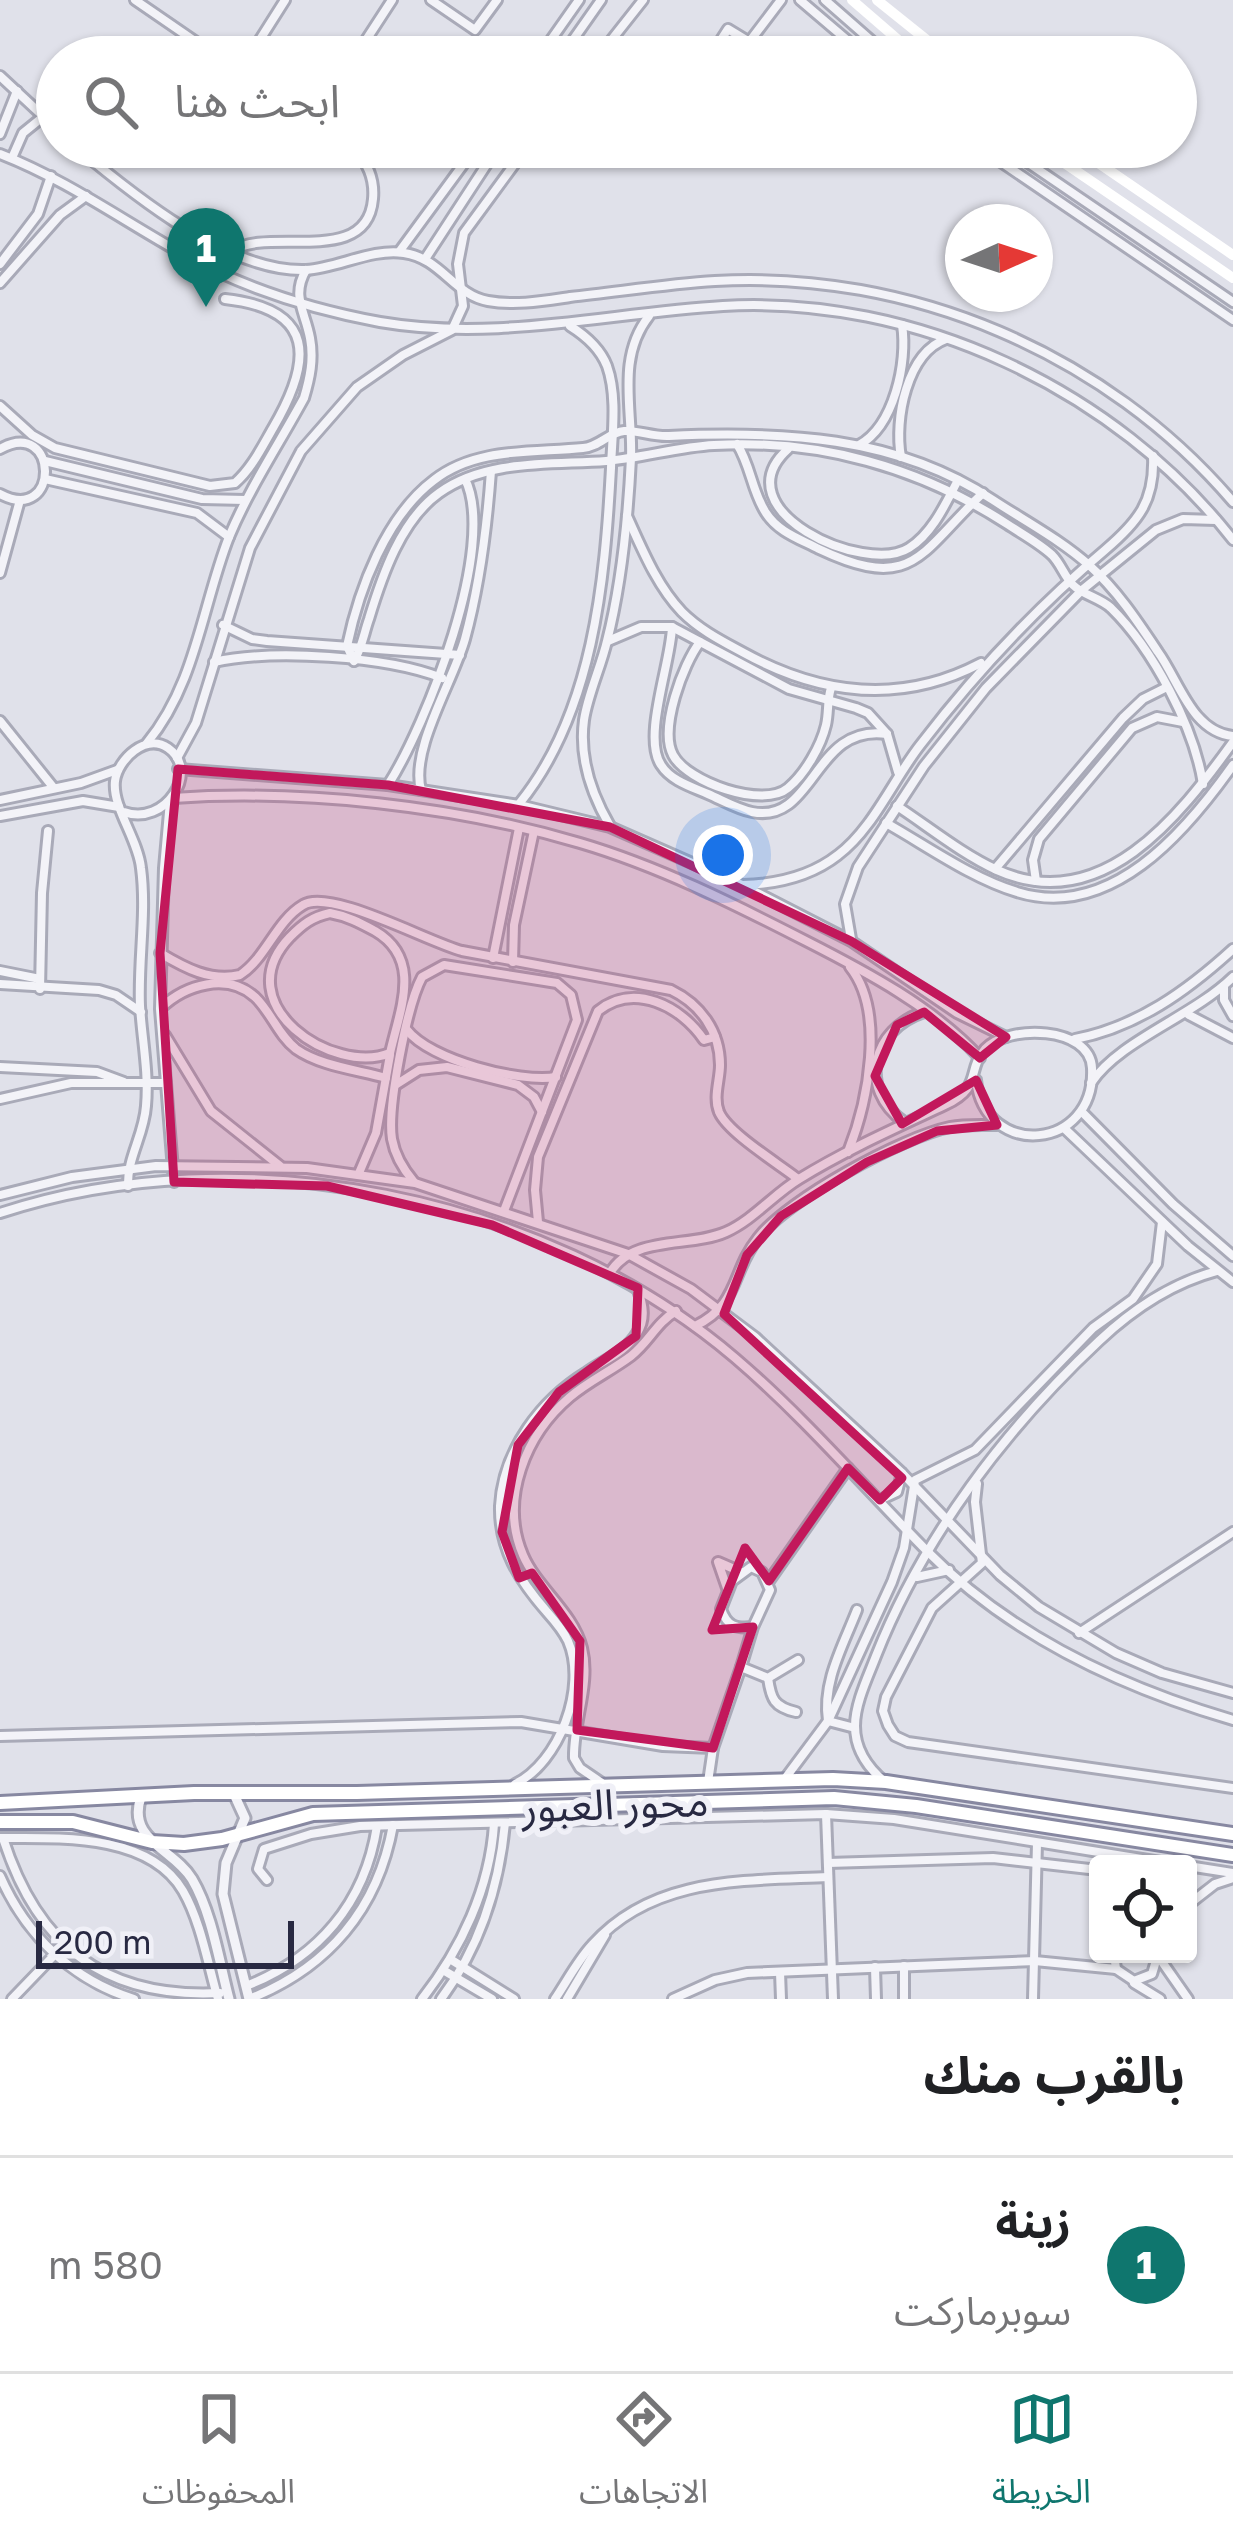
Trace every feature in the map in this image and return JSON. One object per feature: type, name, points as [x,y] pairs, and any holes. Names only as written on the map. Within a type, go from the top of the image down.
[{"type":"highway","name":"محور العبور","points":[[0,1803],[784,1780],[886,1783],[1233,1834]]},
{"type":"highway","name":"محور العبور","points":[[0,1822],[92,1824],[152,1842],[203,1842],[290,1818],[358,1811],[834,1798],[916,1806],[1233,1855]]},
{"type":"highway","points":[[913,1822],[916,1806]]},
{"type":"main road","points":[[852,0],[894,36]]},
{"type":"main road","points":[[878,0],[922,36]]},
{"type":"main road","points":[[1072,168],[1233,278]]},
{"type":"main road","points":[[1106,168],[1233,255]]},
{"type":"main road","points":[[1192,250],[1203,235]]},
{"type":"street","points":[[135,0],[187,36]]},
{"type":"street","points":[[262,36],[285,0]]},
{"type":"street","points":[[369,36],[392,0]]},
{"type":"street","points":[[431,0],[475,30],[496,0]]},
{"type":"street","points":[[554,36],[579,0]]},
{"type":"street","points":[[576,36],[601,0]]},
{"type":"street","points":[[615,36],[643,0]]},
{"type":"street","points":[[754,36],[781,0]]},
{"type":"street","points":[[800,0],[842,36]]},
{"type":"street","points":[[825,0],[866,36]]},
{"type":"street","points":[[0,76],[36,109]]},
{"type":"street","points":[[0,134],[16,91]]},
{"type":"street","points":[[12,158],[23,133],[36,122]]},
{"type":"street","points":[[0,154],[51,176],[186,256],[299,305],[383,322],[452,330],[568,325],[722,306],[793,306],[902,325],[946,338],[1035,377],[1153,455],[1233,539]]},
{"type":"street","points":[[104,168],[178,223],[232,251],[277,266],[306,269],[399,252],[425,259],[454,280],[463,294],[489,302],[768,280],[851,288],[916,302],[1001,332],[1096,383],[1162,431],[1233,502]]},
{"type":"street","points":[[232,251],[250,242],[332,240],[361,228],[372,209],[374,187],[368,168]]},
{"type":"street","points":[[399,252],[461,168]]},
{"type":"street","points":[[425,259],[484,168]]},
{"type":"street","points":[[174,1183],[161,1029],[160,953],[164,868],[178,763],[196,723],[224,625],[265,514],[318,428],[379,370],[452,330],[460,318],[463,294],[458,264],[464,233],[512,168]]},
{"type":"street","points":[[1010,168],[1233,320]]},
{"type":"street","points":[[1036,168],[1233,302]]},
{"type":"street","points":[[0,265],[38,214],[51,176]]},
{"type":"street","points":[[0,283],[60,214],[86,196]]},
{"type":"street","points":[[445,223],[464,233]]},
{"type":"street","points":[[128,1186],[128,1169],[144,1121],[147,1084],[141,1012],[142,869],[115,788],[118,769],[168,715],[230,537],[304,398],[310,380],[311,342],[298,286],[306,269]]},
{"type":"street","points":[[0,406],[32,435],[55,448],[210,486],[235,483],[252,465],[283,411],[297,373],[299,347],[290,323],[276,311],[225,299]]},
{"type":"street","points":[[610,827],[592,787],[584,719],[607,642],[626,514],[631,458],[628,364],[639,329],[650,314]]},
{"type":"street","points":[[519,805],[555,749],[588,652],[601,585],[613,435],[608,369],[593,343],[568,325]]},
{"type":"street","points":[[859,445],[876,434],[886,416],[902,362],[902,325]]},
{"type":"street","points":[[901,457],[899,429],[914,368],[926,349],[946,338]]},
{"type":"street","points":[[354,662],[347,646],[360,598],[393,530],[410,503],[434,480],[478,458],[590,448],[613,435],[631,432],[664,436],[765,432],[859,445],[901,457],[983,493],[1100,575],[1159,652],[1197,717],[1233,739],[1203,784],[1158,831],[1112,867],[1076,881],[1037,882],[995,869],[896,806]]},
{"type":"street","points":[[0,449],[22,443],[36,449],[45,461],[45,479],[36,494],[20,500],[0,494]]},
{"type":"street","points":[[737,444],[760,502],[774,523],[869,568],[898,567],[924,554],[983,493]]},
{"type":"street","points":[[354,662],[383,580],[410,526],[428,502],[465,479],[490,471],[631,458],[665,449],[737,444],[831,451],[952,492],[1044,548],[1070,581],[1118,615],[1167,688],[1196,752],[1203,784]]},
{"type":"street","points":[[790,447],[776,460],[769,478],[776,507],[811,532],[872,556],[910,548],[928,530],[958,480]]},
{"type":"street","points":[[742,885],[804,874],[842,854],[898,773],[988,660],[1141,516],[1153,482],[1153,455]]},
{"type":"street","points":[[45,461],[202,499],[247,500]]},
{"type":"street","points":[[421,790],[419,761],[460,655],[481,561],[490,471]]},
{"type":"street","points":[[45,479],[197,513],[230,537]]},
{"type":"street","points":[[388,785],[414,741],[447,654],[473,524],[473,500],[465,479]]},
{"type":"street","points":[[0,573],[20,500]]},
{"type":"street","points":[[626,514],[668,595],[694,623],[775,669],[831,688],[871,692],[938,682],[988,660]]},
{"type":"street","points":[[851,941],[845,924],[850,885],[896,806],[986,688],[1082,590],[1167,524],[1184,518],[1218,520]]},
{"type":"street","points":[[224,625],[252,639],[460,655]]},
{"type":"street","points":[[607,642],[641,627],[672,627],[770,681],[868,713],[887,734],[898,773]]},
{"type":"street","points":[[672,627],[654,743],[661,766],[683,783],[746,811],[774,812],[798,797],[845,740],[866,733],[887,734]]},
{"type":"street","points":[[700,642],[682,673],[668,730],[670,751],[690,772],[749,796],[777,795],[793,783],[820,741],[831,688]]},
{"type":"street","points":[[213,662],[264,655],[409,666],[451,681]]},
{"type":"street","points":[[995,869],[1132,708],[1167,688]]},
{"type":"street","points":[[1037,882],[1033,860],[1039,839],[1132,728],[1157,717],[1183,722]]},
{"type":"street","points":[[0,722],[54,788]]},
{"type":"street","points":[[145,745],[164,745],[178,763],[388,785],[519,805],[610,827],[742,885],[851,941],[957,1013],[1006,1037]]},
{"type":"street","points":[[886,823],[1002,887],[1040,898],[1082,896],[1120,880],[1168,842],[1233,765]]},
{"type":"street","points":[[0,800],[118,769]]},
{"type":"street","points":[[0,816],[83,801],[134,816],[154,814],[171,799],[231,796],[382,805],[534,831],[639,864],[845,961],[963,1040],[980,1058]]},
{"type":"street","points":[[493,958],[519,828]]},
{"type":"street","points":[[40,984],[48,831]]},
{"type":"street","points":[[513,962],[514,925],[534,831]]},
{"type":"street","points":[[142,869],[164,868]]},
{"type":"street","points":[[160,953],[208,976],[240,975],[297,909],[304,903],[326,901],[432,943],[671,990],[698,1008],[715,1036],[720,1066],[716,1099],[723,1119],[798,1179]]},
{"type":"street","points":[[359,1174],[376,1133],[406,983],[404,961],[391,942],[356,921],[330,914],[305,922],[274,961],[270,993],[280,1013],[300,1035],[368,1059],[390,1053]]},
{"type":"street","points":[[998,1125],[980,1100],[976,1080],[980,1058],[990,1044],[1033,1035],[1072,1040],[1133,1022],[1233,949]]},
{"type":"street","points":[[845,961],[868,998],[872,1026],[861,1111],[848,1152]]},
{"type":"street","points":[[415,1183],[404,1170],[392,1138],[396,1085],[417,985],[435,967],[452,965],[557,983],[572,994],[578,1012],[504,1211]]},
{"type":"street","points":[[0,971],[40,984]]},
{"type":"street","points":[[1090,1085],[1112,1058],[1188,1014],[1233,977]]},
{"type":"street","points":[[0,984],[99,990],[141,1012]]},
{"type":"street","points":[[160,1009],[173,996],[206,984],[254,995],[270,993]]},
{"type":"street","points":[[1224,986],[1224,1000],[1233,1016]]},
{"type":"street","points":[[254,995],[293,1047],[386,1078]]},
{"type":"street","points":[[538,1222],[538,1157],[598,1011],[618,999],[651,1000],[684,1015],[704,1040],[715,1036]]},
{"type":"street","points":[[906,1123],[878,1090],[875,1061],[897,1024],[924,1012]]},
{"type":"street","points":[[1188,1014],[1233,1038]]},
{"type":"street","points":[[161,1029],[211,1111],[281,1167]]},
{"type":"street","points":[[407,1030],[422,1045],[441,1054],[520,1077],[558,1076]]},
{"type":"street","points":[[695,1326],[720,1311],[759,1236],[802,1202],[867,1162],[955,1126],[998,1125],[1036,1135],[1065,1129],[1082,1112],[1090,1085],[1088,1052],[1072,1040]]},
{"type":"street","points":[[0,1067],[97,1072],[125,1082]]},
{"type":"street","points":[[396,1085],[419,1070],[447,1067],[518,1085],[534,1096],[543,1115]]},
{"type":"street","points":[[610,1273],[628,1254],[727,1232],[798,1179],[951,1102],[976,1080]]},
{"type":"street","points":[[0,1099],[71,1083],[166,1083]]},
{"type":"street","points":[[1082,1112],[1173,1204],[1233,1256]]},
{"type":"street","points":[[1065,1129],[1233,1282]]},
{"type":"street","points":[[0,1195],[71,1177],[174,1165],[359,1174],[415,1183],[628,1254],[691,1289],[783,1363],[902,1473],[983,1559],[1078,1634],[1162,1673],[1233,1693]]},
{"type":"street","points":[[0,1213],[128,1186],[285,1182],[385,1194],[492,1225],[610,1273],[676,1311],[772,1390],[929,1553],[1030,1633],[1154,1696],[1233,1720]]},
{"type":"street","points":[[784,1780],[828,1721],[899,1565],[913,1485],[921,1475],[975,1450],[1093,1328],[1133,1299],[1157,1264],[1162,1222]]},
{"type":"street","points":[[886,1783],[864,1757],[855,1727],[868,1675],[945,1522],[1057,1383],[1100,1340],[1160,1294],[1217,1271]]},
{"type":"street","points":[[506,1788],[542,1767],[558,1744],[573,1685],[570,1647],[508,1556],[500,1520],[503,1484],[512,1459],[545,1405],[636,1336],[644,1316],[638,1288]]},
{"type":"street","points":[[609,1786],[575,1762],[583,1650],[573,1626],[532,1573],[516,1534],[513,1506],[522,1464],[536,1436],[574,1394],[631,1356],[676,1311]]},
{"type":"street","points":[[769,1581],[848,1468]]},
{"type":"street","points":[[982,1472],[975,1502],[983,1559],[977,1572],[960,1579],[929,1612],[886,1697],[884,1716],[895,1736],[908,1742],[1233,1788]]},
{"type":"street","points":[[880,1500],[897,1492],[902,1473]]},
{"type":"street","points":[[1078,1634],[1233,1532]]},
{"type":"street","points":[[728,1592],[718,1562],[741,1573]]},
{"type":"street","points":[[708,1784],[713,1748],[752,1628],[770,1590],[762,1572],[751,1567],[741,1573],[721,1609],[725,1621],[736,1629],[752,1628]]},
{"type":"street","points":[[915,1578],[950,1570]]},
{"type":"street","points":[[519,1578],[532,1573]]},
{"type":"street","points":[[828,1721],[831,1673],[857,1610]]},
{"type":"street","points":[[768,1678],[798,1660]]},
{"type":"street","points":[[741,1667],[768,1678]]},
{"type":"street","points":[[850,1668],[868,1675]]},
{"type":"street","points":[[768,1678],[771,1698],[780,1708],[796,1712]]},
{"type":"street","points":[[0,1736],[521,1721],[663,1746],[713,1748]]},
{"type":"street","points":[[828,1721],[855,1727]]},
{"type":"street","points":[[233,1793],[244,1808],[240,1834],[226,1863],[223,1894],[249,1999],[301,1974],[346,1934],[377,1883],[393,1825]]},
{"type":"street","points":[[141,1797],[138,1820],[152,1842],[193,1880],[223,1996]]},
{"type":"street","points":[[826,1814],[832,1999]]},
{"type":"street","points":[[268,1880],[258,1869],[264,1849],[311,1834],[393,1825],[826,1814],[913,1822],[1101,1855]]},
{"type":"street","points":[[440,1999],[462,1966],[493,1896],[505,1823]]},
{"type":"street","points":[[422,1999],[450,1959],[484,1880],[494,1824]]},
{"type":"street","points":[[245,1986],[293,1963],[334,1927],[363,1879],[376,1826]]},
{"type":"street","points":[[2,1838],[99,1844],[136,1854],[163,1868],[189,1903],[223,1996],[175,1994],[140,1986],[63,1946],[28,1900],[2,1838]]},
{"type":"street","points":[[1033,1999],[1037,1843]]},
{"type":"street","points":[[828,1863],[952,1858],[1089,1869]]},
{"type":"street","points":[[1197,1868],[1233,1876]]},
{"type":"street","points":[[0,1876],[20,1915],[55,1954],[98,1985],[134,1999]]},
{"type":"street","points":[[1197,1898],[1233,1876]]},
{"type":"street","points":[[556,1999],[592,1945],[648,1904],[696,1885],[828,1877]]},
{"type":"street","points":[[567,1999],[606,1933]]},
{"type":"street","points":[[12,1999],[63,1946]]},
{"type":"street","points":[[450,1959],[514,1999]]},
{"type":"street","points":[[673,1999],[715,1980],[780,1972],[1035,1960],[1116,1969],[1160,1999]]},
{"type":"street","points":[[1115,1963],[1116,1969]]},
{"type":"street","points":[[1127,1979],[1147,1978],[1157,1963]]},
{"type":"street","points":[[1163,1963],[1188,1999]]},
{"type":"street","points":[[904,1966],[904,1999]]},
{"type":"street","points":[[875,1967],[876,1999]]},
{"type":"street","points":[[443,1970],[492,1999]]},
{"type":"street","points":[[780,1972],[781,1999]]},
{"type":"highlighted area","points":[[178,769],[388,785],[610,827],[851,941],[1006,1037],[980,1058],[924,1012],[897,1025],[875,1076],[902,1124],[976,1080],[997,1125],[937,1131],[867,1162],[781,1216],[747,1255],[724,1314],[902,1478],[880,1500],[848,1468],[769,1581],[745,1548],[712,1630],[753,1627],[713,1748],[577,1730],[580,1641],[532,1573],[519,1578],[502,1532],[518,1445],[559,1392],[636,1336],[638,1288],[492,1225],[327,1186],[174,1182],[160,953]]},
{"type":"place","name":"زينة","points":[[206,307]]}]
